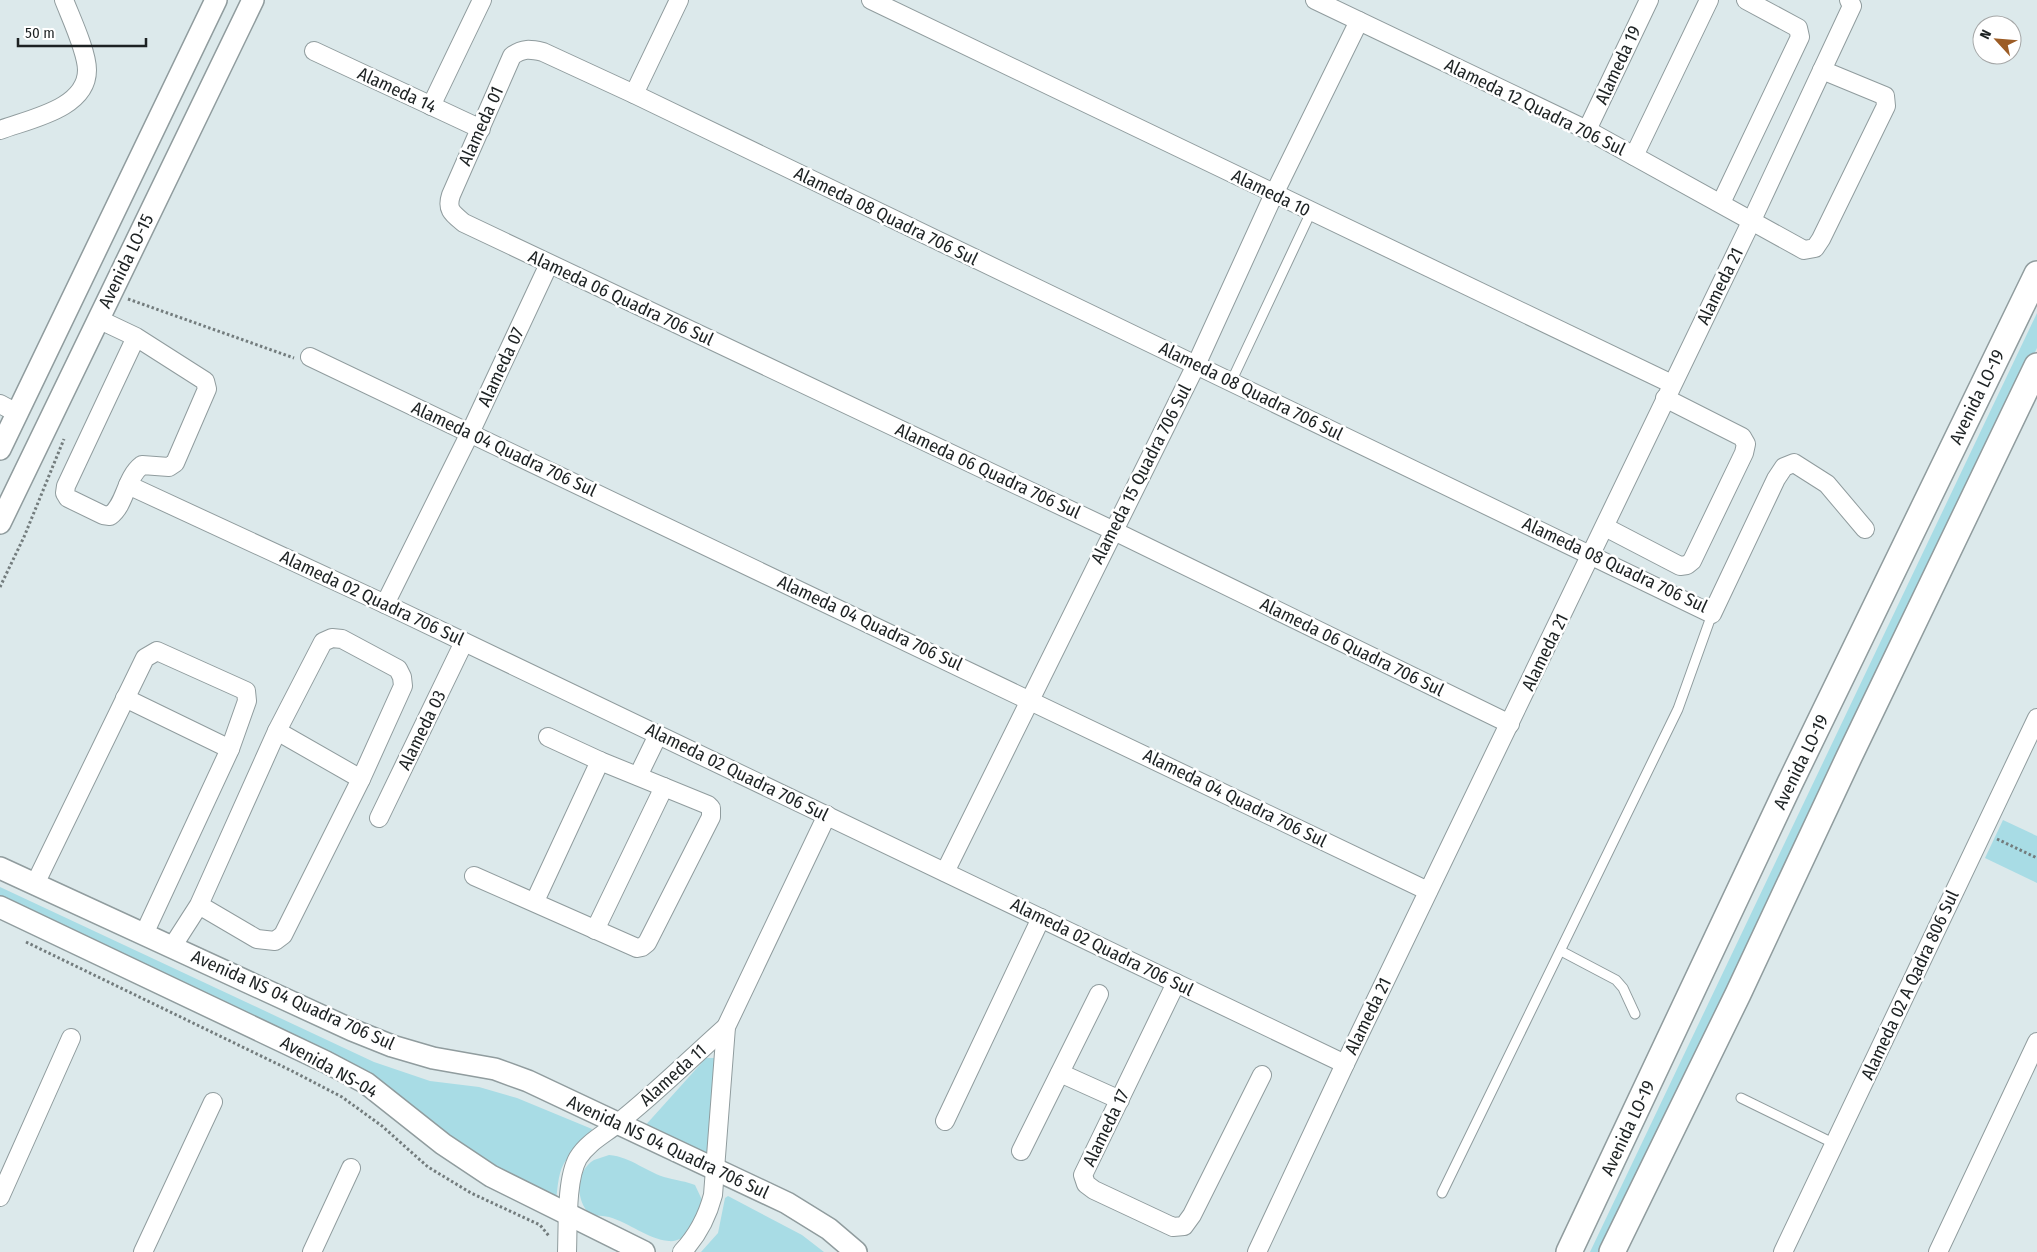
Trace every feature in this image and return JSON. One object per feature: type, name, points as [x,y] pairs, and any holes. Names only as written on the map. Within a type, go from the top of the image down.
[{"type":"main road","name":"Avenida LO-19","points":[[1569,1252],[1790,784],[2037,274]]},
{"type":"main road","points":[[1612,1252],[1738,994],[1857,740],[2037,366]]},
{"type":"street","points":[[0,130],[65,106],[76,98],[82,90],[87,71],[85,59],[64,0]]},
{"type":"street","name":"Avenida LO-15","points":[[0,449],[9,408],[216,0]]},
{"type":"street","name":"Avenida LO-15","points":[[0,522],[253,0]]},
{"type":"street","points":[[430,106],[482,0]]},
{"type":"street","points":[[634,94],[679,0]]},
{"type":"street","name":"Alameda 10","points":[[871,0],[1312,212],[1669,391],[1742,437],[1746,444],[1744,453],[1692,561],[1687,565],[1680,566],[1604,527]]},
{"type":"street","name":"Alameda 12 Quadra 706 Sul","points":[[1315,0],[1587,130],[1804,250],[1815,248],[1821,239],[1886,106],[1885,96],[1822,70]]},
{"type":"street","name":"Alameda 19","points":[[1587,130],[1649,0]]},
{"type":"street","points":[[1634,156],[1709,0]]},
{"type":"street","points":[[1721,203],[1800,36],[1798,28],[1746,0]]},
{"type":"street","name":"Alameda 21","points":[[1257,1252],[1345,1064],[1752,220],[1852,6],[1849,0]]},
{"type":"street","name":"Alameda 15 Quadra 706 Sul","points":[[945,872],[1112,530],[1196,365],[1274,194],[1359,21]]},
{"type":"street","name":"Alameda 01","points":[[464,223],[450,211],[448,204],[512,56],[520,50],[528,48],[543,52]]},
{"type":"street","name":"Alameda 14","points":[[314,51],[481,129]]},
{"type":"street","name":"Alameda 08 Quadra 706 Sul","points":[[543,52],[634,94],[1712,614],[1776,479],[1784,467],[1794,463],[1827,484],[1865,530]]},
{"type":"street","name":"Alameda 06 Quadra 706 Sul","points":[[464,223],[1112,530],[1510,724]]},
{"type":"street","name":"Alameda 07","points":[[385,604],[470,433],[549,264]]},
{"type":"street","points":[[98,319],[136,337],[205,381],[206,389],[175,462],[169,467],[142,465],[134,472],[116,511],[110,516],[103,515],[68,498],[65,493],[66,486],[136,337]]},
{"type":"street","name":"Alameda 04 Quadra 706 Sul","points":[[310,357],[1428,891]]},
{"type":"street","name":"Alameda 02 Quadra 706 Sul","points":[[128,484],[385,604],[1345,1064]]},
{"type":"street","points":[[172,947],[198,905],[277,731],[323,642],[332,638],[342,639],[398,669],[402,677],[403,686],[361,779],[283,935],[275,941],[257,939],[198,905]]},
{"type":"street","name":"Alameda 03","points":[[379,818],[464,642]]},
{"type":"street","points":[[35,884],[145,658],[156,651],[246,691],[247,701],[230,749],[144,934]]},
{"type":"street","points":[[125,698],[230,749]]},
{"type":"street","name":"Alameda 02 A Qadra 806 Sul","points":[[1783,1252],[2037,718]]},
{"type":"street","points":[[277,731],[361,779]]},
{"type":"street","points":[[638,776],[658,735]]},
{"type":"street","points":[[474,876],[535,901],[637,948],[647,943],[711,817],[711,808],[708,804],[600,761],[548,737]]},
{"type":"street","points":[[535,901],[600,761]]},
{"type":"street","points":[[595,930],[664,787]]},
{"type":"street","name":"Alameda 11","points":[[682,1252],[698,1232],[707,1216],[713,1195],[726,1027],[827,815]]},
{"type":"street","name":"Avenida NS 04 Quadra 706 Sul","points":[[0,868],[384,1043],[433,1058],[494,1069],[528,1082],[716,1168],[786,1203],[829,1229],[856,1252]]},
{"type":"street","name":"Avenida NS-04","points":[[0,907],[326,1062],[366,1083],[443,1144],[483,1170],[568,1216],[644,1252]]},
{"type":"street","points":[[945,1122],[1041,918]]},
{"type":"street","name":"Alameda 17","points":[[1176,983],[1083,1175],[1086,1184],[1094,1190],[1174,1227],[1184,1226],[1192,1216],[1262,1074]]},
{"type":"street","points":[[1021,1151],[1098,994]]},
{"type":"street","name":"Alameda 11","points":[[567,1252],[568,1216],[573,1174],[578,1158],[592,1142],[618,1124],[726,1027]]},
{"type":"street","points":[[0,1196],[71,1038]]},
{"type":"street","points":[[1938,1252],[2037,1042]]},
{"type":"street","points":[[1060,1072],[1120,1100]]},
{"type":"street","points":[[143,1252],[212,1102]]},
{"type":"street","points":[[312,1252],[352,1168]]},
{"type":"lane","points":[[1231,382],[1312,212]]},
{"type":"lane","points":[[1442,1194],[1678,709],[1712,614]]},
{"type":"lane","points":[[1560,951],[1616,980],[1623,988],[1634,1014]]},
{"type":"lane","points":[[1741,1098],[1835,1144]]},
{"type":"path","points":[[111,292],[290,358],[310,357]]},
{"type":"path","points":[[0,587],[24,537],[64,439]]},
{"type":"path","points":[[1983,832],[2037,858]]},
{"type":"path","points":[[18,939],[342,1097],[382,1126],[428,1167],[471,1193],[540,1225],[549,1235],[549,1243]]},
{"type":"shaded area","points":[[2037,313],[2037,348],[1604,1252],[1590,1252]]},
{"type":"shaded area","points":[[2003,820],[2037,836],[2037,883],[1985,858]]},
{"type":"shaded area","points":[[0,887],[374,1062],[430,1081],[479,1087],[517,1098],[592,1129],[591,1134],[564,1163],[559,1178],[556,1200],[488,1166],[422,1115],[0,902]]},
{"type":"shaded area","points":[[706,1058],[714,1058],[719,1064],[706,1158],[643,1128]]},
{"type":"shaded area","points":[[609,1155],[625,1159],[660,1176],[695,1185],[703,1202],[691,1234],[674,1241],[661,1240],[609,1217],[589,1213],[583,1205],[579,1191],[581,1177],[588,1164]]},
{"type":"shaded area","points":[[728,1196],[802,1235],[824,1252],[701,1252],[718,1233],[725,1198]]}]
